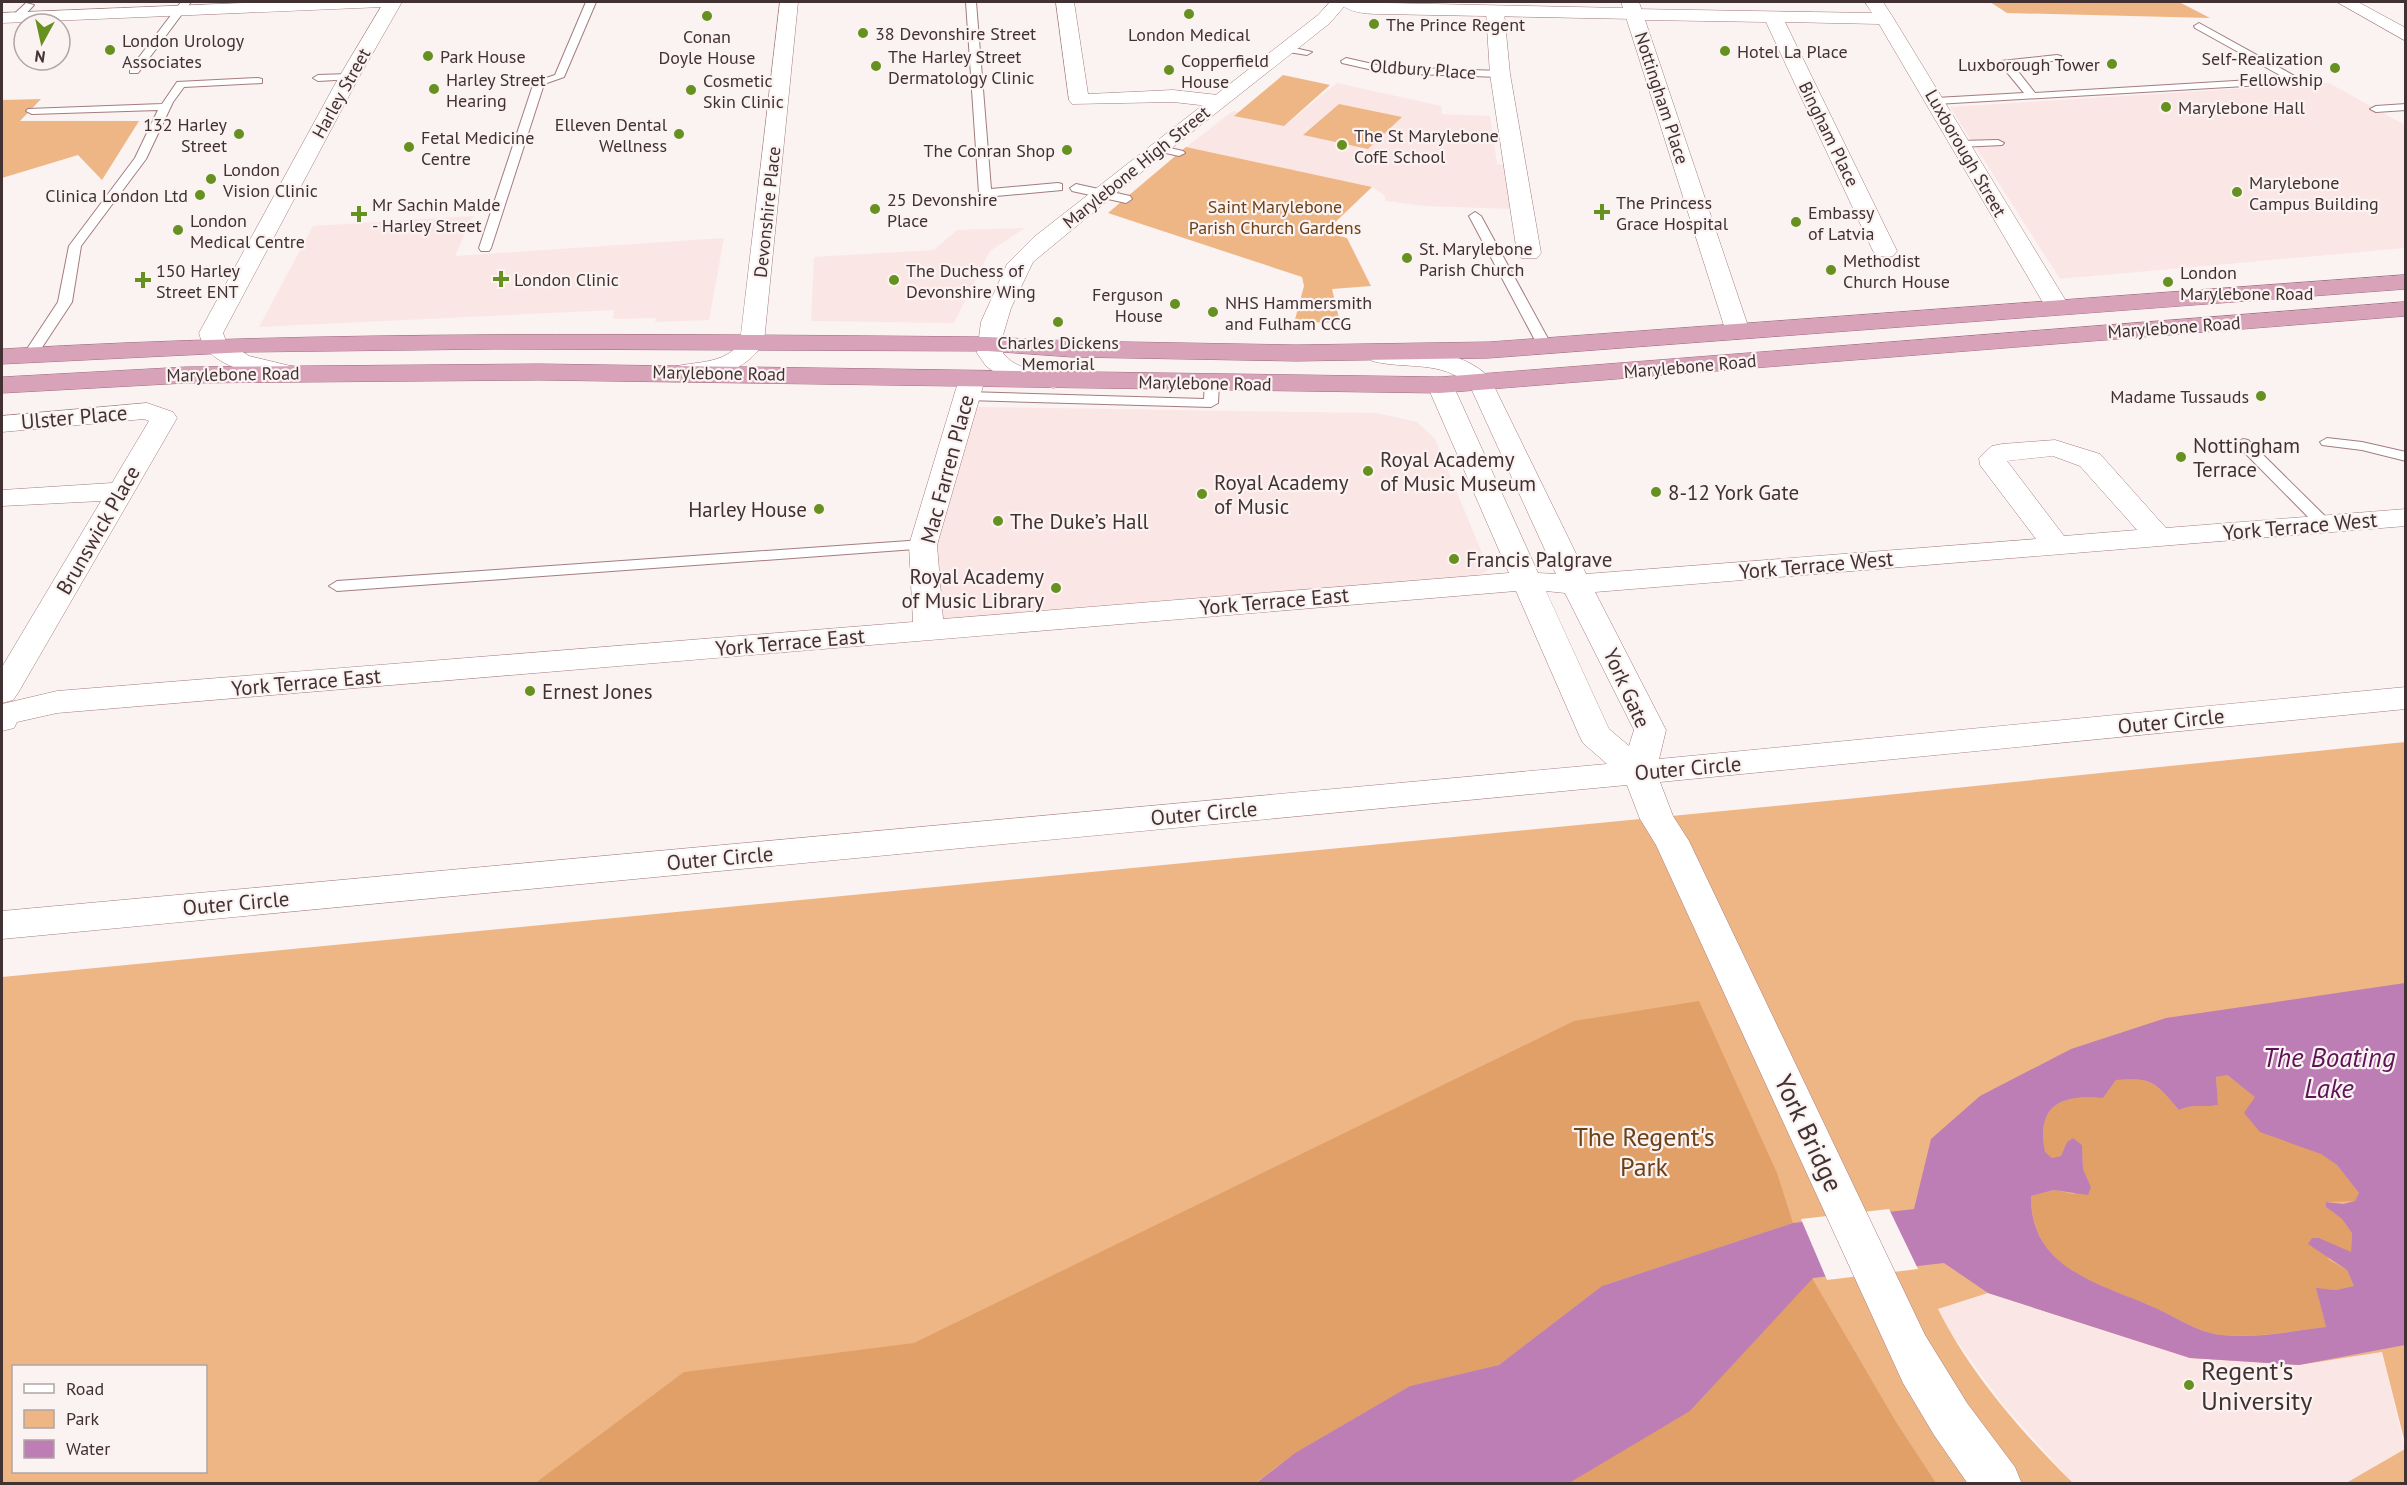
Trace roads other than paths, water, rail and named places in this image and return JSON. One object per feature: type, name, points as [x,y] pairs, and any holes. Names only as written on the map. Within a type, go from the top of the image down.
[{"type":"highway","name":"Marylebone Road","points":[[2,357],[214,345],[752,342],[987,344],[1072,349],[1296,352],[1477,351],[2058,306],[2406,282]]},
{"type":"highway","name":"Marylebone Road","points":[[2,385],[158,376],[290,373],[682,372],[969,387],[1054,380],[1440,385],[2406,309]]},
{"type":"street","points":[[9,18],[183,6],[382,2]]},
{"type":"street","name":"Harley Street","points":[[214,345],[211,333],[349,77],[393,2]]},
{"type":"street","name":"Devonshire Place","points":[[752,342],[789,2]]},
{"type":"street","points":[[1065,2],[1079,100],[1173,96],[1218,101]]},
{"type":"street","name":"Marylebone High Street","points":[[987,344],[1001,303],[1020,264],[1114,196],[1157,148],[1324,19],[1339,2]]},
{"type":"street","points":[[2346,2],[2406,36]]},
{"type":"street","name":"Marylebone High Street","points":[[1324,19],[1357,5],[1495,12],[1632,8],[1773,16],[1880,10]]},
{"type":"street","name":"Nottingham Place","points":[[1632,8],[1738,332]]},
{"type":"street","name":"Luxborough Street","points":[[1880,10],[2058,306]]},
{"type":"street","name":"Oldbury Place","points":[[1495,12],[1500,75],[1529,253]]},
{"type":"street","name":"Bingham Place","points":[[1773,16],[1885,251]]},
{"type":"street","points":[[682,372],[718,367],[734,361],[749,349],[752,342]]},
{"type":"street","points":[[987,344],[990,354],[1001,367],[1023,376],[1054,380]]},
{"type":"street","points":[[214,345],[241,362],[290,373]]},
{"type":"street","name":"York Gate","points":[[1296,352],[1429,359],[1464,368],[1474,374],[1481,383],[1576,584],[1650,730],[1639,773],[1595,735],[1440,385]]},
{"type":"street","points":[[147,411],[152,406],[158,376]]},
{"type":"street","name":"Mac Farren Place","points":[[929,631],[924,545],[969,387]]},
{"type":"street","name":"Ulster Place","points":[[2,424],[147,411]]},
{"type":"street","name":"Brunswick Place","points":[[3,705],[164,418],[147,411]]},
{"type":"street","points":[[2057,546],[1994,465],[1993,458],[2002,452],[2055,448],[2090,460],[2159,538]]},
{"type":"street","points":[[2,498],[122,491]]},
{"type":"street","name":"York Terrace West","points":[[1576,584],[2406,517]]},
{"type":"street","name":"York Terrace East","points":[[3,705],[1526,581],[1576,584]]},
{"type":"street","name":"Outer Circle","points":[[2,925],[1639,773],[2406,698]]},
{"type":"street","name":"York Bridge","points":[[1639,773],[1657,819],[1672,841],[1892,1316],[1932,1392],[1963,1441],[1998,1484]]},
{"type":"lane","points":[[485,248],[539,82],[558,77],[591,2]]},
{"type":"lane","points":[[971,2],[985,193],[1058,187]]},
{"type":"lane","points":[[9,18],[29,5]]},
{"type":"lane","points":[[134,71],[183,6]]},
{"type":"lane","points":[[1936,101],[2297,80],[2199,26]]},
{"type":"lane","points":[[1286,49],[1307,52]]},
{"type":"lane","points":[[2032,96],[2005,63],[2057,58]]},
{"type":"lane","name":"Oldbury Place","points":[[1346,61],[1386,70],[1500,75]]},
{"type":"lane","points":[[318,78],[349,77]]},
{"type":"lane","points":[[30,355],[65,302],[75,246],[140,159],[165,107],[181,84],[258,81]]},
{"type":"lane","points":[[32,111],[165,107]]},
{"type":"lane","points":[[2376,109],[2406,107]]},
{"type":"lane","points":[[1960,144],[1998,143]]},
{"type":"lane","points":[[1157,148],[1179,153]]},
{"type":"lane","points":[[1076,188],[1114,196]]},
{"type":"lane","points":[[1475,216],[1545,346]]},
{"type":"lane","points":[[969,387],[1211,403],[1212,383]]},
{"type":"lane","points":[[2327,442],[2362,446],[2406,457]]},
{"type":"lane","points":[[2243,443],[2324,524]]},
{"type":"lane","points":[[337,586],[924,545]]},
{"type":"water","name":"The Boating Lake","points":[[2405,983],[2405,1345],[2299,1365],[2190,1358],[1988,1293],[1944,1263],[1813,1278],[1690,1411],[1569,1483],[1255,1484],[1295,1453],[1410,1386],[1499,1365],[1602,1286],[1793,1223],[1914,1209],[1931,1139],[1980,1096],[2071,1049],[2166,1018]],"holes":[[[2227,1075],[2255,1097],[2244,1113],[2260,1132],[2321,1154],[2337,1165],[2359,1193],[2355,1201],[2343,1204],[2326,1202],[2326,1207],[2342,1219],[2352,1233],[2351,1252],[2319,1238],[2312,1238],[2308,1244],[2347,1270],[2354,1286],[2336,1290],[2316,1288],[2326,1327],[2247,1336],[2221,1335],[2203,1331],[2090,1281],[2055,1257],[2042,1241],[2034,1221],[2031,1196],[2054,1190],[2088,1195],[2091,1187],[2083,1169],[2082,1145],[2073,1138],[2067,1142],[2061,1156],[2052,1158],[2045,1152],[2044,1124],[2054,1106],[2075,1098],[2103,1098],[2116,1080],[2129,1079],[2153,1084],[2179,1110],[2218,1105],[2216,1077]]]},
{"type":"place","name":"London Medical","points":[[1189,14]]},
{"type":"place","name":"Conan Doyle House","points":[[707,16]]},
{"type":"place","name":"The Prince Regent","points":[[1374,24]]},
{"type":"place","name":"38 Devonshire Street","points":[[863,33]]},
{"type":"place","name":"London Urology Associates","points":[[110,50]]},
{"type":"place","name":"Hotel La Place","points":[[1725,51]]},
{"type":"place","name":"Park House","points":[[428,56]]},
{"type":"place","name":"Luxborough Tower","points":[[2112,64]]},
{"type":"place","name":"The Harley Street Dermatology Clinic","points":[[876,66]]},
{"type":"place","name":"Self-Realization Fellowship","points":[[2335,68]]},
{"type":"place","name":"Copperfield House","points":[[1169,70]]},
{"type":"place","name":"Harley Street Hearing","points":[[434,89]]},
{"type":"place","name":"Cosmetic Skin Clinic","points":[[691,90]]},
{"type":"place","name":"Marylebone Hall","points":[[2166,107]]},
{"type":"place","name":"132 Harley Street","points":[[239,134]]},
{"type":"place","name":"Elleven Dental Wellness","points":[[679,134]]},
{"type":"place","name":"The St Marylebone CofE School","points":[[1342,145]]},
{"type":"place","name":"Fetal Medicine Centre","points":[[409,147]]},
{"type":"place","name":"The Conran Shop","points":[[1067,150]]},
{"type":"place","name":"London Vision Clinic","points":[[211,179]]},
{"type":"place","name":"Marylebone Campus Building","points":[[2237,192]]},
{"type":"place","name":"Clinica London Ltd","points":[[200,195]]},
{"type":"place","name":"25 Devonshire Place","points":[[875,209]]},
{"type":"place","name":"The Princess Grace Hospital","points":[[1602,212]]},
{"type":"place","name":"Mr Sachin Malde - Harley Street","points":[[359,214]]},
{"type":"place","name":"Embassy of Latvia","points":[[1796,222]]},
{"type":"place","name":"London Medical Centre","points":[[178,230]]},
{"type":"place","name":"St. Marylebone Parish Church","points":[[1407,258]]},
{"type":"place","name":"Methodist Church House","points":[[1831,270]]},
{"type":"place","name":"London Clinic","points":[[501,279]]},
{"type":"place","name":"150 Harley Street ENT","points":[[143,280]]},
{"type":"place","name":"The Duchess of Devonshire Wing","points":[[894,280]]},
{"type":"place","name":"London Marylebone Road","points":[[2168,282]]},
{"type":"place","name":"Ferguson House","points":[[1175,304]]},
{"type":"place","name":"NHS Hammersmith and Fulham CCG","points":[[1213,312]]},
{"type":"place","name":"Charles Dickens Memorial","points":[[1058,322]]},
{"type":"place","name":"Madame Tussauds","points":[[2261,396]]},
{"type":"place","name":"Nottingham Terrace","points":[[2181,457]]},
{"type":"place","name":"Royal Academy of Music Museum","points":[[1368,471]]},
{"type":"place","name":"8-12 York Gate","points":[[1656,492]]},
{"type":"place","name":"Royal Academy of Music","points":[[1202,494]]},
{"type":"place","name":"Harley House","points":[[819,509]]},
{"type":"place","name":"The Duke’s Hall","points":[[998,521]]},
{"type":"place","name":"Francis Palgrave","points":[[1454,559]]},
{"type":"place","name":"Royal Academy of Music Library","points":[[1056,588]]},
{"type":"place","name":"Ernest Jones","points":[[530,691]]},
{"type":"place","name":"Regent's University","points":[[2189,1385]]},
{"type":"park label","name":"Saint Marylebone Parish Church Gardens","points":[[1275,216]]},
{"type":"park label","name":"The Regent's Park","points":[[1644,1151]]}]
